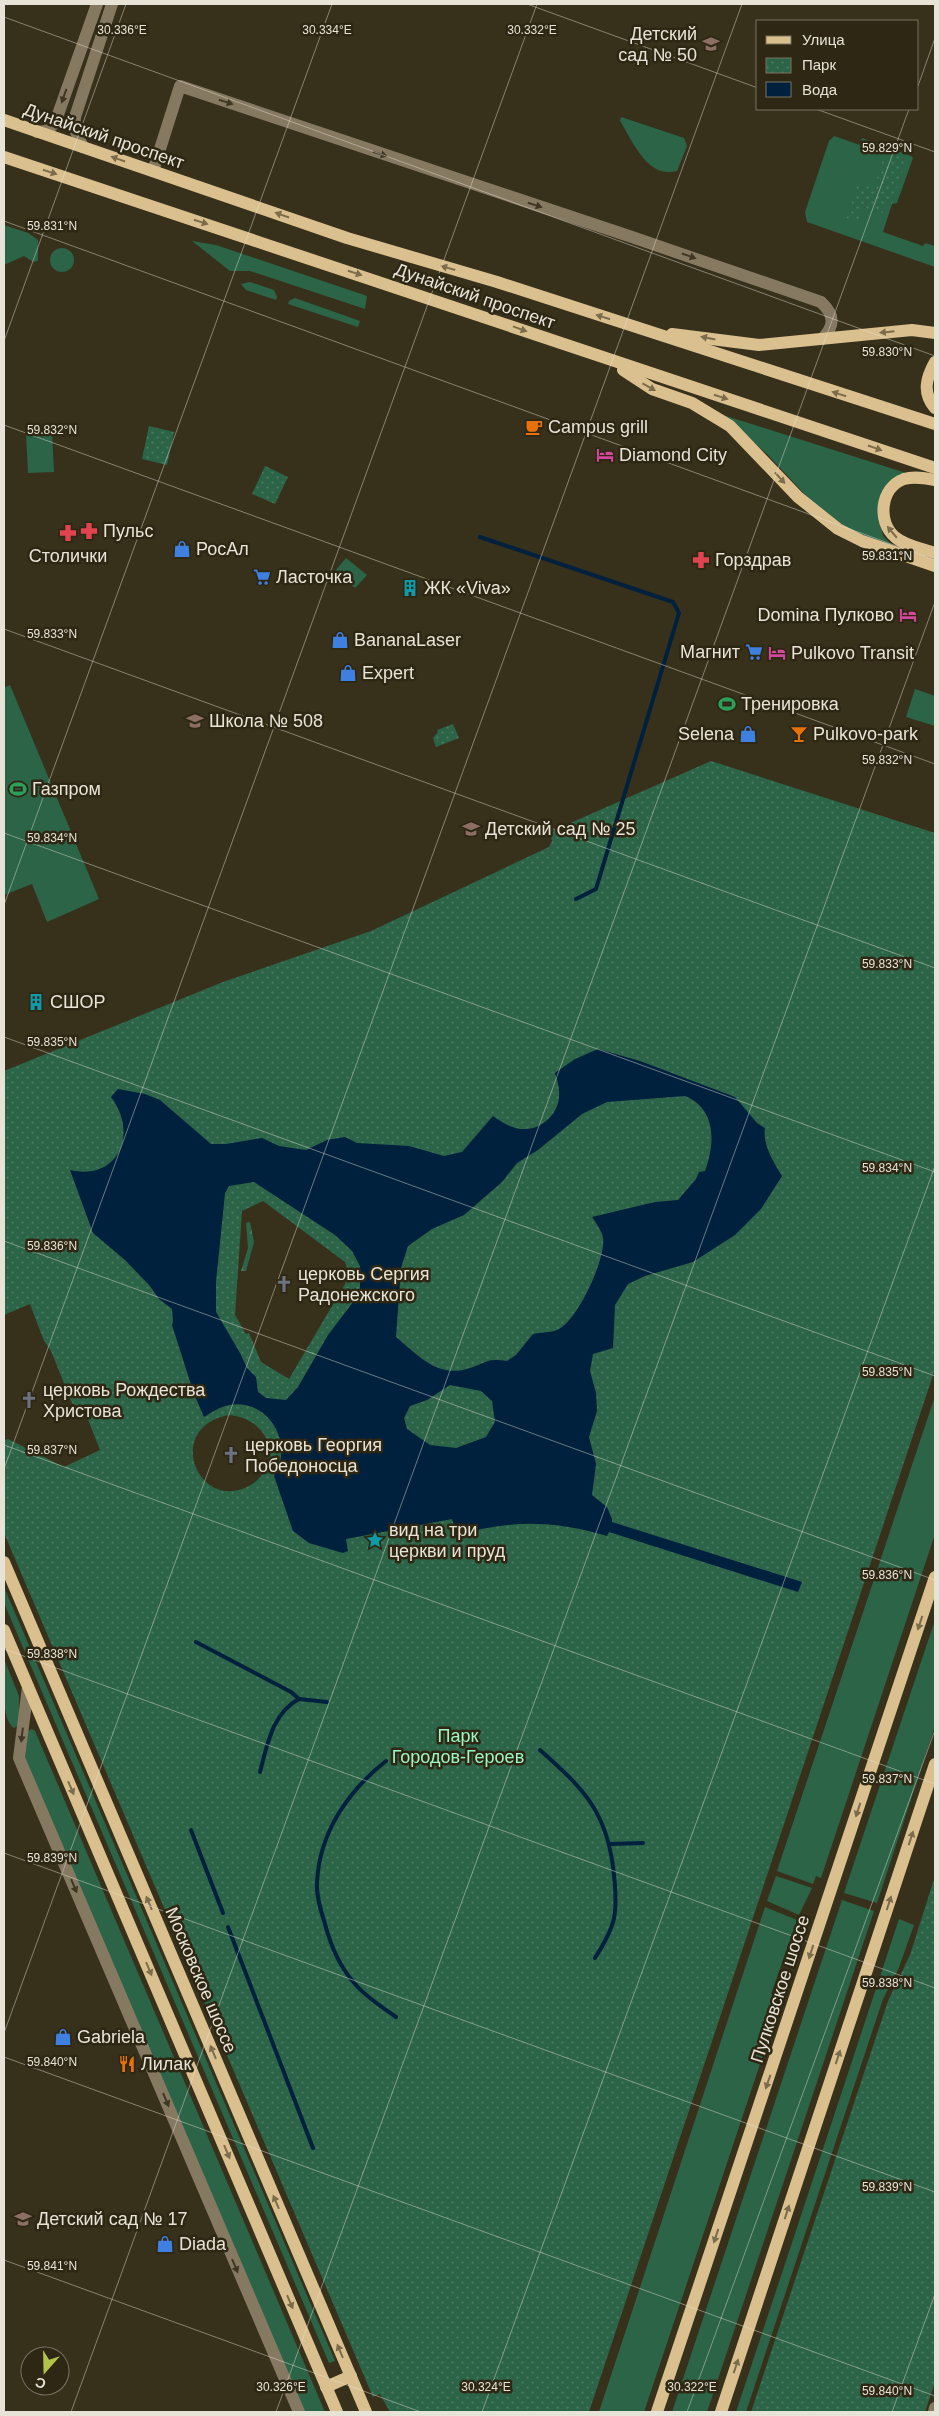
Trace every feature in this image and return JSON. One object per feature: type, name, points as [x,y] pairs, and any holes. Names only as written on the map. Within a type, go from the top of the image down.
[{"type":"main road","name":"Дунайский проспект","points":[[4,120],[347,238],[496,282],[935,424]]},
{"type":"main road","name":"Дунайский проспект","points":[[4,157],[403,289],[608,361],[935,468]]},
{"type":"main road","points":[[650,332],[759,345],[912,330],[935,333]]},
{"type":"main road","points":[[608,361],[652,389],[692,403],[730,426],[798,497],[817,515],[838,529],[862,541],[935,566]]},
{"type":"main road","points":[[935,362],[926,381],[926,391],[929,401],[935,408]]},
{"type":"main road","points":[[935,480],[917,477],[904,479],[896,484],[885,498],[883,514],[890,531],[896,538],[935,553]]},
{"type":"main road","name":"Московское шоссе","points":[[4,1562],[366,2412]]},
{"type":"main road","name":"Пулковское шоссе","points":[[657,2412],[935,1577]]},
{"type":"main road","points":[[4,1630],[337,2412]]},
{"type":"main road","points":[[721,2412],[935,1764]]},
{"type":"main road","points":[[326,2387],[351,2376]]},
{"type":"street","points":[[37,132],[46,131],[55,123],[97,4]]},
{"type":"street","points":[[83,147],[74,128],[75,117],[112,4]]},
{"type":"street","points":[[153,171],[180,86],[821,302],[832,316],[833,323],[822,339]]},
{"type":"street","points":[[28,1687],[19,1758],[299,2412]]},
{"type":"street","points":[[934,2412],[935,2408]]},
{"type":"green space","points":[[621,117],[684,138],[687,146],[677,171],[666,172],[649,164],[630,138],[620,121]]},
{"type":"green space","points":[[834,136],[860,145],[862,138],[913,158],[897,203],[892,204],[883,232],[923,246],[925,243],[935,246],[935,267],[807,222],[805,212],[829,141]],"holes":[[[894,158],[882,213],[863,207]]]},
{"type":"green space","points":[[895,155],[907,158],[891,207],[885,205],[882,214],[863,207],[858,222],[846,218],[858,183],[874,188],[883,160],[894,158]]},
{"type":"green space","points":[[4,225],[28,233],[38,240],[38,261],[33,262],[24,256],[4,265]]},
{"type":"green space","points":[[192,241],[216,245],[367,296],[365,309],[250,271],[230,271]]},
{"type":"green space","points":[[62,248],[67,249],[73,255],[73,265],[67,271],[62,272],[57,271],[51,265],[50,260],[51,255],[57,249]]},
{"type":"green space","points":[[250,282],[274,290],[277,297],[276,300],[246,290],[241,284]]},
{"type":"green space","points":[[295,298],[360,321],[358,327],[288,304],[289,301]]},
{"type":"green space","points":[[723,415],[906,473],[878,514],[883,536],[893,546],[846,529],[812,502],[768,455]]},
{"type":"green space","points":[[149,426],[174,432],[167,465],[142,459]]},
{"type":"green space","points":[[52,432],[54,472],[28,473],[26,433]]},
{"type":"green space","points":[[265,466],[288,477],[275,504],[252,494]]},
{"type":"green space","points":[[346,558],[367,575],[355,588],[335,571]]},
{"type":"green space","points":[[10,685],[99,899],[47,922],[32,884],[4,895],[4,688]]},
{"type":"green space","points":[[915,689],[935,696],[935,726],[906,717]]},
{"type":"green space","points":[[453,724],[459,738],[436,747],[433,738],[438,732],[437,730]]},
{"type":"green space","name":"Парк Городов-Героев","points":[[711,761],[935,833],[935,1369],[589,2412],[390,2412],[380,2394],[373,2397],[4,1533],[4,1440],[8,1439],[64,1467],[100,1450],[85,1412],[72,1403],[51,1351],[44,1341],[30,1304],[4,1315],[4,1071],[223,982],[371,931],[549,847],[552,841],[550,832]],"holes":[[[263,1201],[345,1262],[348,1271],[345,1284],[289,1379],[261,1362],[249,1333],[246,1334],[235,1315],[242,1211]],[[229,1415],[246,1419],[260,1429],[268,1443],[269,1452],[267,1465],[258,1480],[247,1487],[229,1491],[214,1488],[202,1478],[195,1464],[193,1449],[197,1435],[209,1423]]]},
{"type":"green space","points":[[250,1222],[254,1242],[246,1271],[241,1271],[248,1248],[246,1223]]},
{"type":"green space","points":[[935,1396],[935,1534],[821,1878],[816,1876],[813,1884],[777,1871]]},
{"type":"green space","points":[[4,1587],[335,2361],[329,2363],[4,1603]]},
{"type":"green space","points":[[935,1620],[935,1726],[877,1903],[844,1893]]},
{"type":"green space","points":[[4,1659],[19,1696],[19,1725],[14,1728],[7,1716],[5,1706],[3,1685]]},
{"type":"green space","points":[[32,1729],[35,1731],[325,2412],[303,2412],[25,1758],[28,1731]]},
{"type":"green space","points":[[776,1876],[812,1888],[799,1915],[767,1901]]},
{"type":"green space","points":[[935,1876],[935,2382],[925,2412],[751,2412],[888,2001],[910,1955]]},
{"type":"green space","points":[[842,1900],[874,1911],[707,2412],[672,2412]]},
{"type":"green space","points":[[765,1907],[797,1920],[771,1994],[776,1996],[771,2031],[644,2412],[599,2412]]},
{"type":"green space","points":[[899,1919],[914,1925],[898,1970],[883,1999],[746,2412],[736,2412]]},
{"type":"water","points":[[598,1049],[640,1061],[735,1097],[757,1123],[765,1128],[767,1147],[782,1176],[761,1209],[735,1235],[693,1262],[645,1276],[628,1284],[615,1305],[613,1348],[593,1354],[590,1371],[596,1393],[597,1411],[589,1437],[596,1464],[592,1495],[607,1507],[612,1522],[802,1582],[798,1592],[609,1532],[607,1536],[551,1525],[515,1524],[459,1534],[456,1533],[452,1519],[346,1539],[348,1551],[343,1553],[309,1543],[293,1531],[274,1476],[280,1463],[281,1450],[279,1437],[274,1426],[266,1416],[255,1409],[243,1405],[229,1405],[204,1417],[194,1394],[172,1325],[172,1309],[159,1299],[150,1286],[125,1260],[93,1233],[70,1170],[87,1172],[101,1168],[119,1152],[123,1139],[123,1126],[119,1111],[111,1097],[118,1089],[145,1094],[160,1100],[211,1144],[226,1144],[262,1138],[279,1146],[306,1150],[327,1140],[345,1137],[357,1143],[409,1146],[444,1156],[462,1152],[493,1116],[509,1126],[522,1129],[532,1128],[543,1123],[553,1114],[558,1102],[559,1090],[555,1073],[575,1059]],"holes":[[[685,1096],[703,1109],[711,1128],[711,1150],[705,1171],[699,1172],[696,1179],[678,1200],[655,1202],[592,1217],[603,1238],[600,1260],[582,1301],[574,1314],[559,1329],[533,1334],[516,1355],[507,1361],[491,1360],[459,1371],[439,1368],[430,1364],[396,1337],[401,1268],[408,1246],[432,1229],[464,1215],[502,1182],[517,1163],[538,1150],[582,1114],[607,1102]],[[254,1182],[335,1235],[352,1251],[360,1266],[360,1293],[328,1335],[298,1387],[286,1400],[266,1398],[258,1392],[256,1377],[247,1368],[216,1312],[216,1282],[225,1193],[229,1186]],[[450,1385],[481,1391],[492,1401],[495,1422],[486,1437],[456,1448],[430,1445],[407,1429],[404,1418],[410,1406],[427,1400]]]},
{"type":"waterway","points":[[480,537],[673,602],[679,613],[596,889],[576,899]]},
{"type":"waterway","points":[[196,1642],[291,1692],[299,1699]]},
{"type":"waterway","points":[[260,1772],[268,1741],[282,1713],[299,1699],[327,1702]]},
{"type":"waterway","points":[[540,1750],[570,1778],[592,1804],[600,1819],[611,1853],[616,1900],[614,1919],[607,1937],[595,1958]]},
{"type":"waterway","points":[[386,1761],[359,1786],[338,1815],[323,1847],[317,1888],[319,1904],[330,1941],[344,1970],[364,1993],[396,2017]]},
{"type":"waterway","points":[[191,1830],[223,1913]]},
{"type":"waterway","points":[[610,1844],[643,1843]]},
{"type":"waterway","points":[[228,1927],[313,2148]]},
{"type":"place","name":"Детский сад № 50","points":[[711,44]]},
{"type":"place","name":"Campus grill","points":[[534,427]]},
{"type":"place","name":"Diamond City","points":[[605,455]]},
{"type":"place","name":"Пульс","points":[[89,531]]},
{"type":"place","name":"Столички","points":[[68,533]]},
{"type":"place","name":"РосАл","points":[[182,549]]},
{"type":"place","name":"Горздрав","points":[[701,560]]},
{"type":"place","name":"Ласточка","points":[[262,577]]},
{"type":"place","name":"ЖК «Viva»","points":[[410,588]]},
{"type":"place","name":"Domina Пулково","points":[[908,615]]},
{"type":"place","name":"BananaLaser","points":[[340,640]]},
{"type":"place","name":"Магнит","points":[[754,652]]},
{"type":"place","name":"Pulkovo Transit","points":[[777,653]]},
{"type":"place","name":"Expert","points":[[348,673]]},
{"type":"place","name":"Тренировка","points":[[727,704]]},
{"type":"place","name":"Школа № 508","points":[[195,721]]},
{"type":"place","name":"Selena","points":[[748,734]]},
{"type":"place","name":"Pulkovo-park","points":[[799,734]]},
{"type":"place","name":"Газпром","points":[[18,789]]},
{"type":"place","name":"Детский сад № 25","points":[[471,829]]},
{"type":"place","name":"СШОР","points":[[36,1002]]},
{"type":"place","name":"церковь Сергия Радонежского","points":[[284,1284]]},
{"type":"place","name":"церковь Рождества Христова","points":[[29,1400]]},
{"type":"place","name":"церковь Георгия Победоносца","points":[[231,1455]]},
{"type":"place","name":"вид на три церкви и пруд","points":[[375,1540]]},
{"type":"place","name":"Gabriela","points":[[63,2037]]},
{"type":"place","name":"Лилак","points":[[127,2064]]},
{"type":"place","name":"Детский сад № 17","points":[[23,2219]]},
{"type":"place","name":"Diada","points":[[165,2244]]}]
